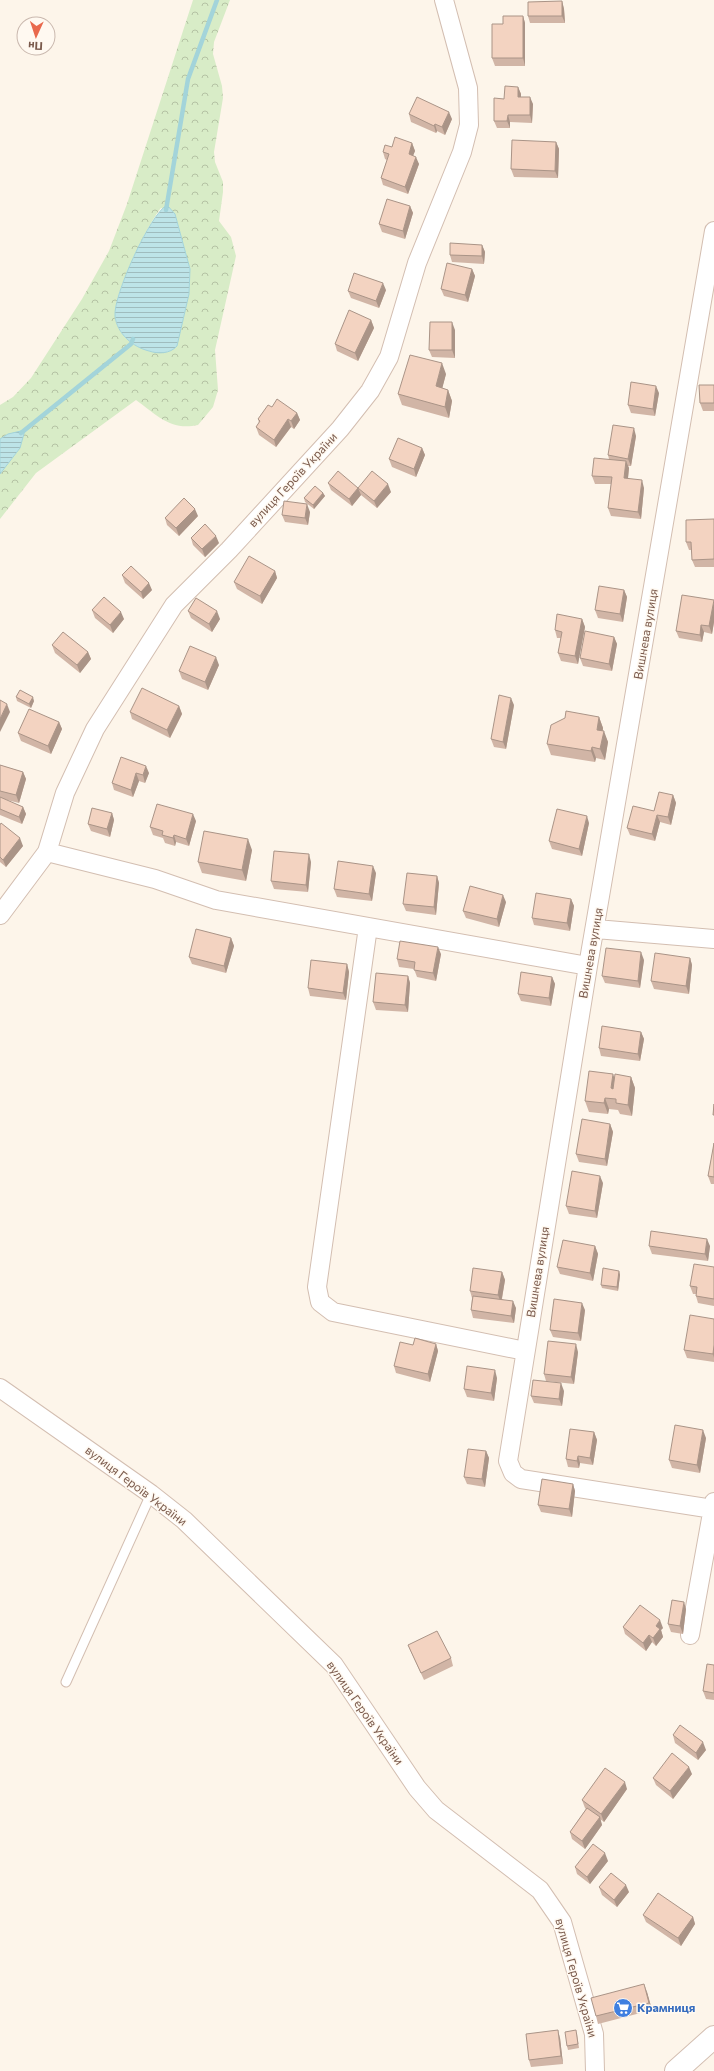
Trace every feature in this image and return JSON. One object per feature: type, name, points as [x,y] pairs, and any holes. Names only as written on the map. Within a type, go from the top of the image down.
[{"type":"street","name":"вулиця Героїв України","points":[[0,915],[47,852],[65,793],[95,729],[174,605],[229,550],[340,429],[370,391],[389,357],[417,263],[462,152],[469,124],[468,88],[444,0]]},
{"type":"street","name":"Вишнева вулиця","points":[[713,1506],[521,1479],[513,1473],[508,1461],[588,966],[596,929],[714,231]]},
{"type":"street","points":[[47,852],[155,880],[216,900],[588,966]]},
{"type":"street","points":[[368,927],[317,1287],[320,1302],[333,1312],[525,1351]]},
{"type":"street","points":[[596,929],[714,939]]},
{"type":"street","name":"вулиця Героїв України","points":[[0,1388],[151,1494],[184,1520],[334,1665],[417,1788],[436,1810],[530,1881],[548,1900],[562,1922],[590,2019],[595,2042],[595,2071]]},
{"type":"street","points":[[690,1636],[713,1506]]},
{"type":"street","points":[[676,2071],[714,2037]]},
{"type":"lane","points":[[66,1682],[151,1494]]},
{"type":"green space","points":[[193,0],[230,0],[214,42],[213,54],[222,86],[223,98],[214,152],[215,162],[223,182],[219,221],[231,237],[236,256],[215,350],[218,390],[213,407],[198,425],[179,426],[157,416],[136,400],[36,473],[0,519],[0,474],[20,448],[8,434],[0,439],[0,405],[13,397],[31,378],[82,299],[109,251],[127,204]],"holes":[[[161,208],[175,214],[190,269],[189,294],[177,346],[171,351],[156,353],[137,346],[122,334],[116,323],[116,306],[119,293],[132,260],[155,217]]]},
{"type":"water","points":[[167,205],[175,214],[190,269],[189,294],[177,346],[171,351],[160,353],[143,349],[127,339],[122,334],[116,323],[115,316],[120,291],[134,256],[151,223]]},
{"type":"water","points":[[25,430],[20,448],[0,474],[0,439],[8,434]]},
{"type":"building","points":[[562,1],[562,16],[528,16],[528,2]]},
{"type":"building","points":[[503,16],[523,16],[523,58],[492,58],[492,24],[503,24]]},
{"type":"building","points":[[505,86],[518,87],[518,97],[530,97],[530,115],[508,115],[507,121],[494,121],[494,98],[504,99]]},
{"type":"building","points":[[417,97],[449,112],[442,127],[435,124],[434,126],[409,114]]},
{"type":"building","points":[[395,137],[412,143],[409,154],[416,157],[405,187],[381,178],[389,154],[383,152],[385,145],[392,147]]},
{"type":"building","points":[[512,140],[556,142],[555,171],[511,169]]},
{"type":"building","points":[[387,199],[410,206],[403,231],[379,224]]},
{"type":"building","points":[[450,243],[482,245],[482,256],[450,255]]},
{"type":"building","points":[[447,263],[472,269],[465,295],[441,289]]},
{"type":"building","points":[[354,273],[383,283],[376,301],[348,291]]},
{"type":"building","points":[[349,310],[371,320],[355,353],[335,344]]},
{"type":"building","points":[[430,322],[452,322],[452,350],[429,350]]},
{"type":"building","points":[[410,355],[442,363],[436,386],[448,390],[445,407],[398,394]]},
{"type":"building","points":[[631,382],[656,386],[653,409],[628,405]]},
{"type":"building","points":[[699,385],[714,385],[714,403],[700,403]]},
{"type":"building","points":[[277,399],[297,413],[291,421],[288,419],[274,440],[256,427],[260,421],[258,419],[268,405],[272,407]]},
{"type":"building","points":[[613,425],[634,428],[628,459],[608,455]]},
{"type":"building","points":[[398,438],[422,448],[414,469],[389,459]]},
{"type":"building","points":[[594,458],[626,461],[624,478],[642,480],[638,512],[608,508],[612,477],[592,476]]},
{"type":"building","points":[[338,471],[358,488],[349,499],[328,483]]},
{"type":"building","points":[[372,471],[388,484],[374,501],[358,488]]},
{"type":"building","points":[[315,486],[323,493],[313,505],[304,498]]},
{"type":"building","points":[[184,498],[195,509],[176,528],[165,518]]},
{"type":"building","points":[[284,501],[307,504],[305,518],[282,515]]},
{"type":"building","points":[[714,519],[714,559],[692,560],[691,542],[686,542],[686,520]]},
{"type":"building","points":[[205,524],[216,536],[202,549],[191,538]]},
{"type":"building","points":[[249,556],[275,571],[260,596],[234,582]]},
{"type":"building","points":[[131,566],[149,583],[141,592],[122,575]]},
{"type":"building","points":[[599,586],[624,590],[620,614],[595,610]]},
{"type":"building","points":[[682,595],[714,600],[709,626],[701,625],[700,635],[676,631]]},
{"type":"building","points":[[104,597],[121,612],[110,625],[92,610]]},
{"type":"building","points":[[196,598],[217,611],[209,624],[188,611]]},
{"type":"building","points":[[557,614],[582,619],[575,656],[558,653],[562,632],[555,630]]},
{"type":"building","points":[[585,631],[614,637],[609,664],[580,658]]},
{"type":"building","points":[[63,632],[88,652],[77,665],[52,645]]},
{"type":"building","points":[[190,646],[216,657],[205,682],[179,671]]},
{"type":"building","points":[[142,688],[179,706],[167,730],[130,712]]},
{"type":"building","points":[[20,690],[33,697],[29,704],[16,697]]},
{"type":"building","points":[[499,695],[511,698],[503,742],[491,739]]},
{"type":"building","points":[[0,700],[7,704],[0,719]]},
{"type":"building","points":[[29,709],[59,722],[48,746],[18,733]]},
{"type":"building","points":[[566,711],[599,717],[597,730],[604,731],[600,749],[592,747],[591,751],[547,744],[551,725],[565,718]]},
{"type":"building","points":[[121,757],[146,766],[143,775],[136,773],[131,790],[112,783]]},
{"type":"building","points":[[0,765],[23,772],[16,795],[0,791]]},
{"type":"building","points":[[659,792],[673,795],[668,817],[657,815],[652,834],[627,828],[633,806],[654,811]]},
{"type":"building","points":[[0,797],[23,807],[19,817],[0,809]]},
{"type":"building","points":[[157,804],[193,814],[186,839],[174,835],[173,838],[162,835],[163,831],[150,827]]},
{"type":"building","points":[[92,808],[112,813],[107,829],[88,824]]},
{"type":"building","points":[[557,809],[587,816],[579,849],[549,841]]},
{"type":"building","points":[[1,823],[20,838],[3,860],[0,857]]},
{"type":"building","points":[[204,831],[248,839],[242,870],[198,862]]},
{"type":"building","points":[[274,851],[309,854],[306,885],[271,881]]},
{"type":"building","points":[[338,861],[373,866],[369,894],[334,889]]},
{"type":"building","points":[[407,873],[437,876],[434,907],[403,904]]},
{"type":"building","points":[[470,886],[503,895],[497,919],[463,911]]},
{"type":"building","points":[[536,893],[571,899],[567,923],[532,918]]},
{"type":"building","points":[[196,929],[231,938],[224,966],[189,957]]},
{"type":"building","points":[[400,941],[438,947],[433,973],[414,970],[415,962],[397,959]]},
{"type":"building","points":[[606,948],[641,952],[638,981],[602,976]]},
{"type":"building","points":[[655,953],[690,958],[686,986],[651,981]]},
{"type":"building","points":[[311,960],[347,964],[343,993],[308,988]]},
{"type":"building","points":[[521,972],[552,977],[549,998],[518,994]]},
{"type":"building","points":[[376,973],[408,976],[405,1005],[373,1002]]},
{"type":"building","points":[[602,1026],[641,1032],[638,1054],[599,1048]]},
{"type":"building","points":[[589,1071],[613,1074],[611,1088],[613,1089],[615,1074],[631,1077],[628,1105],[616,1103],[616,1099],[605,1098],[604,1103],[585,1101]]},
{"type":"building","points":[[582,1119],[610,1124],[605,1159],[576,1154]]},
{"type":"building","points":[[714,1143],[714,1177],[708,1176]]},
{"type":"building","points":[[572,1171],[600,1176],[595,1211],[566,1206]]},
{"type":"building","points":[[651,1231],[707,1239],[705,1254],[649,1246]]},
{"type":"building","points":[[563,1240],[595,1246],[590,1273],[557,1267]]},
{"type":"building","points":[[694,1264],[714,1267],[714,1299],[696,1296],[697,1287],[690,1286]]},
{"type":"building","points":[[473,1268],[502,1272],[498,1295],[470,1291]]},
{"type":"building","points":[[603,1268],[619,1271],[617,1287],[601,1285]]},
{"type":"building","points":[[473,1296],[513,1301],[511,1316],[471,1310]]},
{"type":"building","points":[[554,1299],[582,1303],[578,1333],[550,1330]]},
{"type":"building","points":[[690,1315],[714,1319],[713,1354],[684,1350]]},
{"type":"building","points":[[415,1338],[436,1344],[428,1374],[394,1366],[400,1342],[413,1345]]},
{"type":"building","points":[[548,1341],[576,1344],[571,1377],[544,1374]]},
{"type":"building","points":[[467,1366],[495,1370],[491,1393],[464,1389]]},
{"type":"building","points":[[533,1380],[561,1383],[559,1399],[531,1396]]},
{"type":"building","points":[[675,1425],[703,1430],[697,1465],[669,1460]]},
{"type":"building","points":[[570,1429],[594,1432],[590,1458],[578,1456],[577,1461],[566,1459]]},
{"type":"building","points":[[468,1449],[486,1451],[482,1479],[464,1477]]},
{"type":"building","points":[[542,1479],[573,1484],[569,1509],[538,1505]]},
{"type":"building","points":[[672,1600],[684,1602],[680,1626],[668,1624]]},
{"type":"building","points":[[640,1605],[660,1620],[656,1626],[660,1629],[653,1638],[649,1635],[643,1643],[623,1627]]},
{"type":"building","points":[[437,1631],[451,1658],[421,1673],[408,1645]]},
{"type":"building","points":[[707,1664],[714,1665],[714,1693],[703,1691]]},
{"type":"building","points":[[680,1725],[703,1742],[696,1753],[673,1735]]},
{"type":"building","points":[[672,1753],[689,1767],[670,1791],[653,1778]]},
{"type":"building","points":[[605,1768],[625,1782],[601,1814],[582,1800]]},
{"type":"building","points":[[587,1808],[600,1817],[582,1841],[570,1832]]},
{"type":"building","points":[[593,1844],[605,1853],[587,1877],[575,1867]]},
{"type":"building","points":[[611,1873],[626,1885],[614,1900],[599,1887]]},
{"type":"building","points":[[658,1893],[693,1917],[678,1938],[643,1915]]},
{"type":"building","points":[[644,1984],[649,2003],[596,2016],[591,1998]]},
{"type":"building","points":[[558,2030],[561,2056],[529,2060],[526,2034]]},
{"type":"building","points":[[576,2030],[578,2044],[567,2046],[565,2032]]},
{"type":"waterway","points":[[166,210],[188,79],[217,0]]},
{"type":"waterway","points":[[21,433],[131,344],[133,339]]},
{"type":"place","name":"Крамниця","points":[[623,2008]]}]
